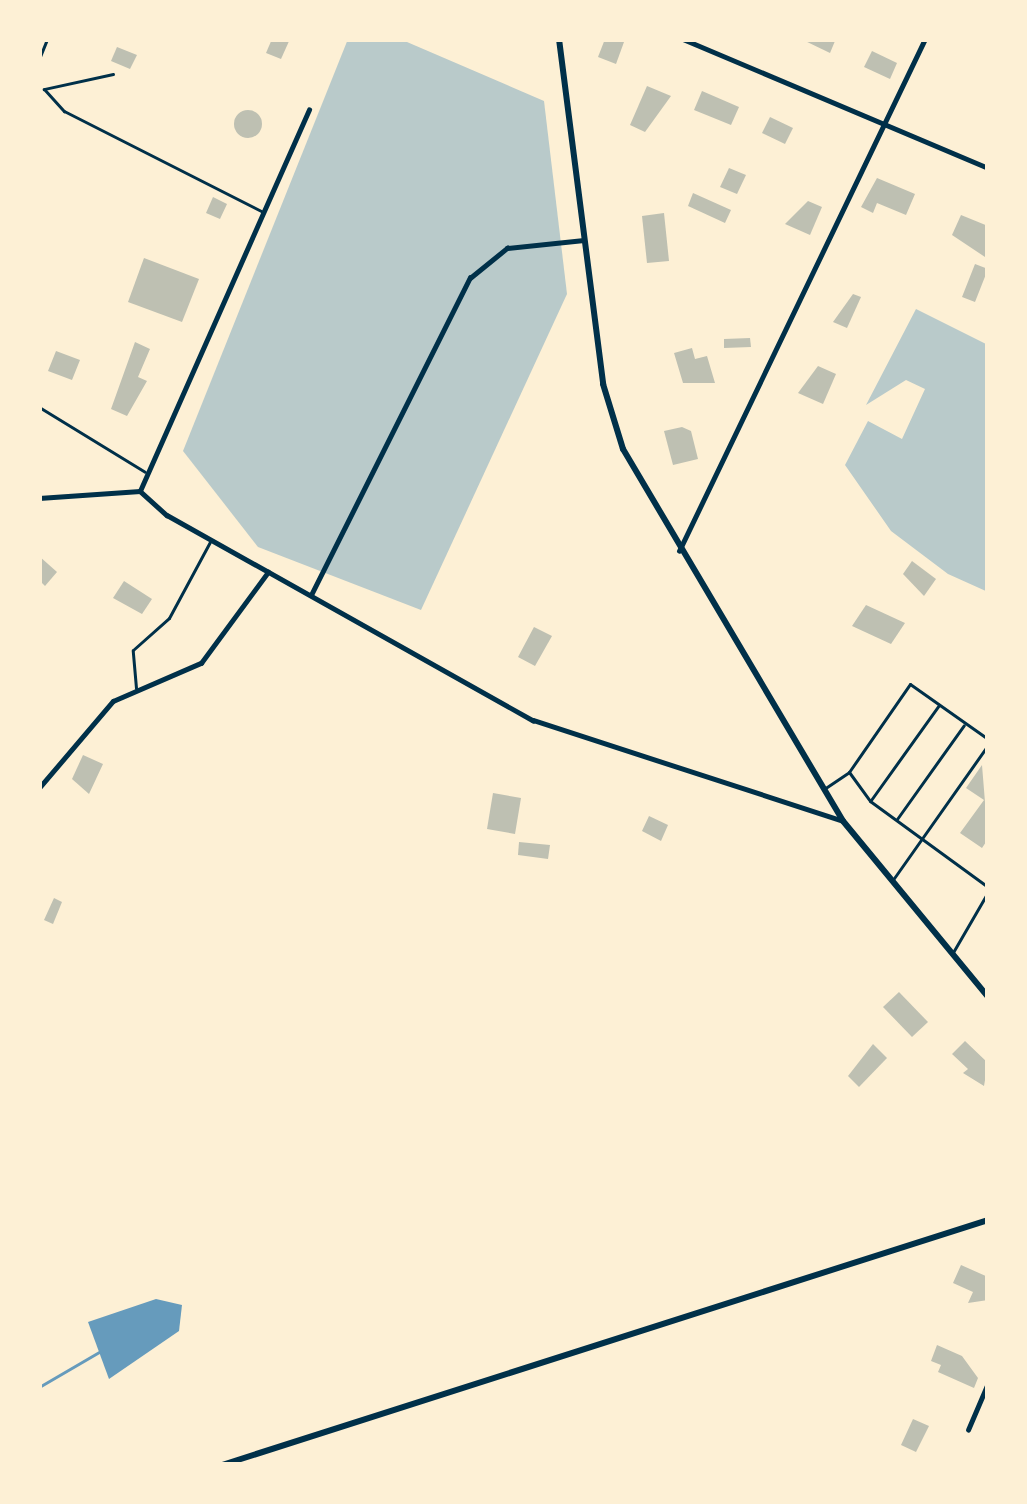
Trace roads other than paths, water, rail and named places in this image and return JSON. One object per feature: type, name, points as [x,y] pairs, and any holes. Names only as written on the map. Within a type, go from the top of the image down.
[{"type":"street","points":[[560,39],[611,418],[679,550],[843,821],[988,997]]},
{"type":"street","points":[[683,39],[988,168]]},
{"type":"street","points":[[679,550],[926,39]]},
{"type":"street","points":[[140,491],[309,110]]},
{"type":"street","points":[[310,597],[470,278],[507,248],[584,240]]},
{"type":"street","points":[[39,498],[140,491],[212,541],[533,720],[843,821]]},
{"type":"street","points":[[39,788],[113,701],[201,663],[268,572]]},
{"type":"street","points":[[222,1465],[988,1220]]},
{"type":"street","points":[[968,1430],[988,1383]]},
{"type":"lane","points":[[39,58],[47,39]]},
{"type":"lane","points":[[112,74],[44,89],[64,111],[261,211]]},
{"type":"lane","points":[[39,407],[145,472]]},
{"type":"lane","points":[[137,691],[133,650],[169,618],[212,541]]},
{"type":"lane","points":[[824,789],[849,772],[910,684],[988,742],[891,882]]},
{"type":"lane","points":[[870,801],[939,705]]},
{"type":"lane","points":[[895,821],[965,723]]},
{"type":"lane","points":[[849,772],[870,801],[988,889],[951,955]]},
{"type":"water","points":[[156,1299],[182,1305],[179,1331],[109,1379],[88,1322]]},
{"type":"waterway","points":[[39,1387],[99,1352]]}]
